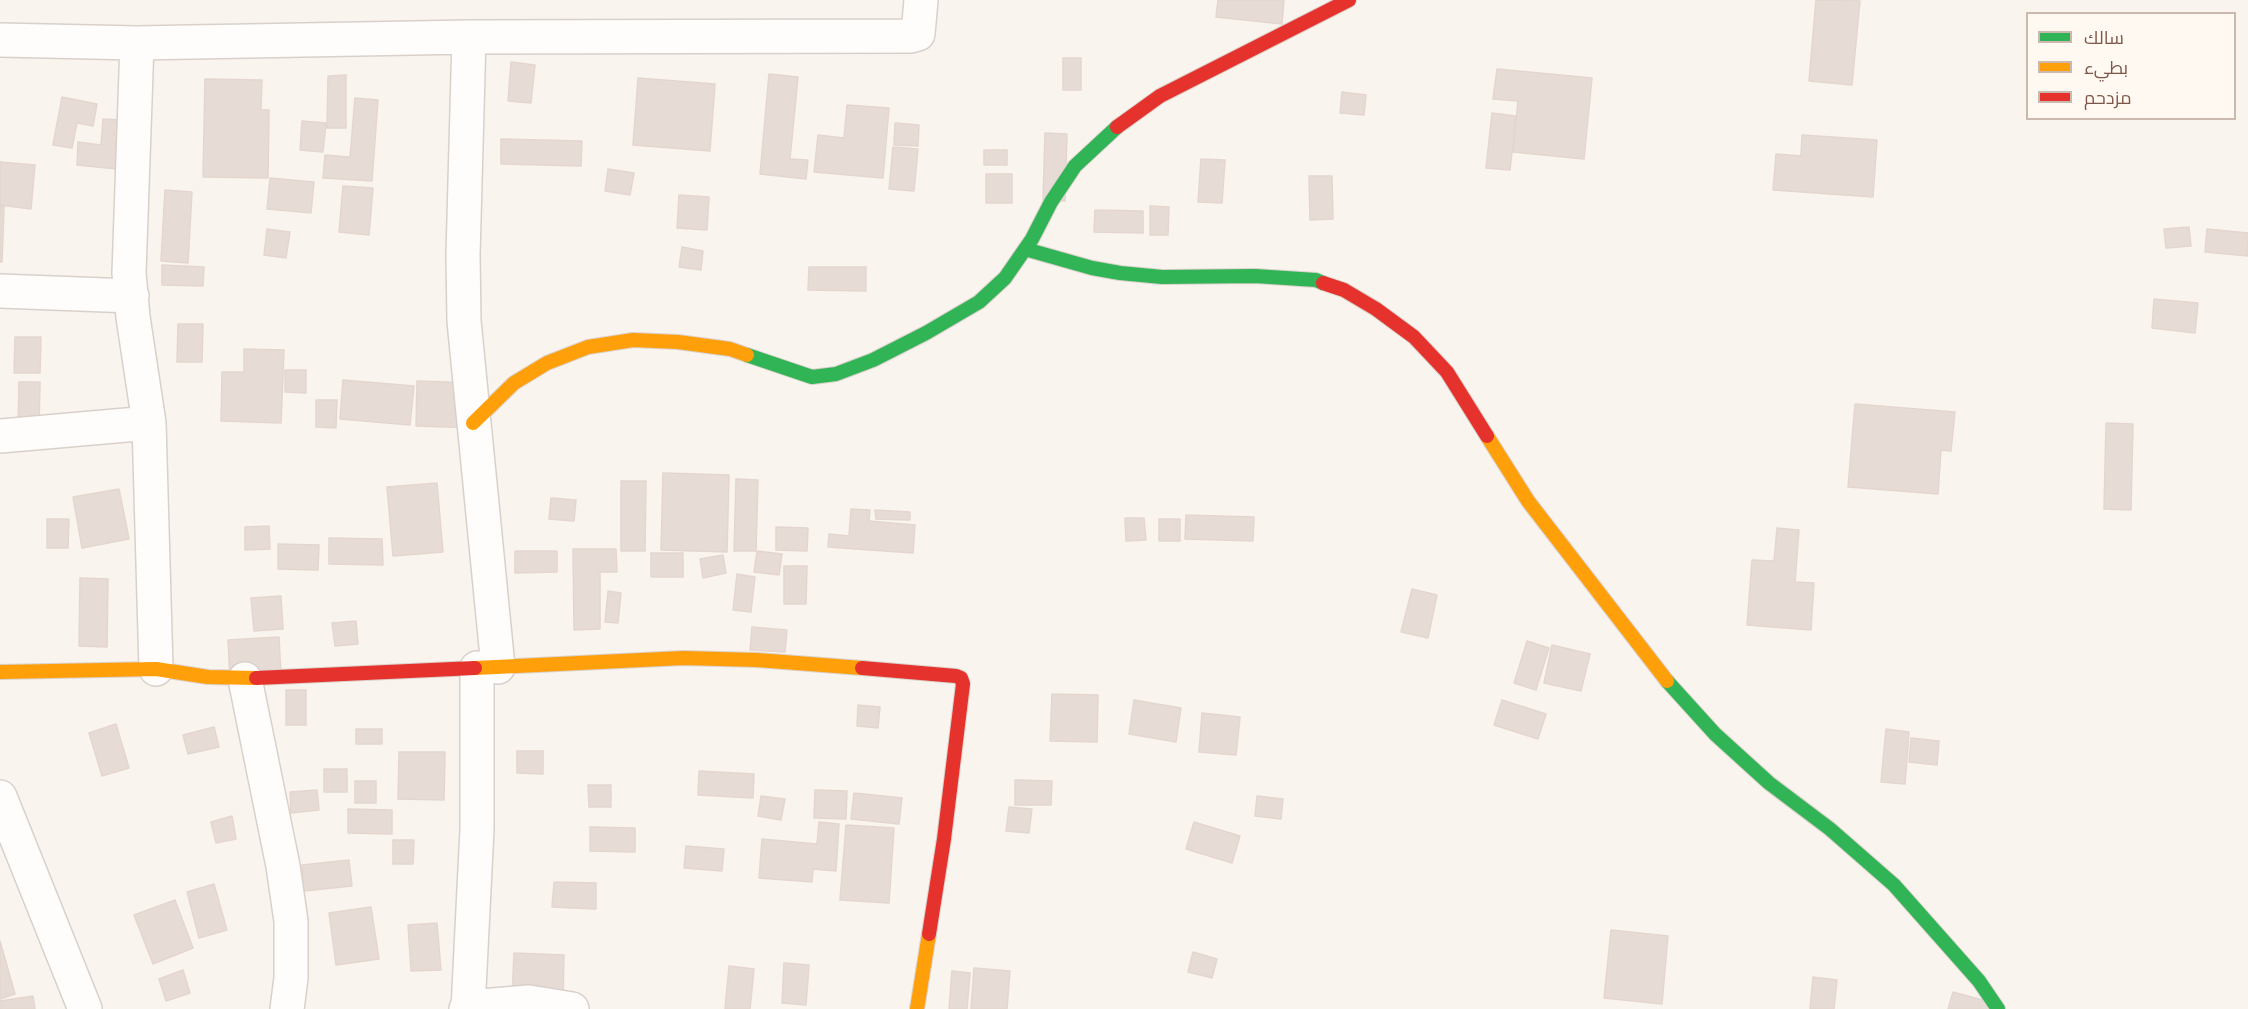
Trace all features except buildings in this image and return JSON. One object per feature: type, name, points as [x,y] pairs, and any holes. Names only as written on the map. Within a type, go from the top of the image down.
[{"type":"street","points":[[0,40],[137,43],[469,37],[911,36],[918,34],[921,0]]},
{"type":"street","points":[[473,423],[514,384],[547,363],[588,347],[633,340],[678,342],[730,349],[812,377],[836,374],[873,360],[979,302],[1005,278],[1075,166],[1118,126],[1160,96],[1349,0]]},
{"type":"street","points":[[469,37],[463,255],[464,321],[473,423],[487,668],[468,1008],[530,1002],[572,1009]]},
{"type":"street","points":[[137,43],[129,273],[149,423],[156,669]]},
{"type":"street","points":[[1025,249],[1092,268],[1120,273],[1162,277],[1255,276],[1316,280],[1344,290],[1376,309],[1414,337],[1447,372],[1528,501],[1664,678],[1714,734],[1768,783],[1830,829],[1894,885],[1979,981],[1998,1009]]},
{"type":"street","points":[[0,291],[132,296]]},
{"type":"street","points":[[0,436],[149,423]]},
{"type":"street","points":[[0,672],[156,669],[208,677],[245,679],[682,658],[757,660],[961,678],[963,684],[945,828],[917,1009]]},
{"type":"street","points":[[245,679],[283,866],[291,921],[291,978],[287,1009]]},
{"type":"street","points":[[0,796],[85,1009]]},
{"type":"traffic: fast","points":[[747,355],[812,377],[836,374],[873,360],[979,302],[1005,278],[1032,239],[1051,202],[1075,166],[1117,127]]},
{"type":"traffic: fast","points":[[1025,249],[1092,268],[1120,273],[1162,277],[1255,276],[1316,280],[1323,283]]},
{"type":"traffic: fast","points":[[1667,681],[1715,734],[1769,783],[1830,829],[1894,885],[1979,981],[1998,1009]]},
{"type":"traffic: slow","points":[[473,423],[514,383],[547,363],[588,347],[633,340],[678,342],[730,349],[747,355]]},
{"type":"traffic: slow","points":[[1487,436],[1528,501],[1667,681]]},
{"type":"traffic: slow","points":[[475,668],[683,658],[757,660],[862,668]]},
{"type":"traffic: slow","points":[[0,672],[156,669],[208,677],[256,678]]},
{"type":"traffic: slow","points":[[917,1009],[929,934]]},
{"type":"traffic: jam","points":[[1117,127],[1160,96],[1349,0]]},
{"type":"traffic: jam","points":[[1323,283],[1344,290],[1376,309],[1414,337],[1447,372],[1487,436]]},
{"type":"traffic: jam","points":[[256,678],[475,668]]},
{"type":"traffic: jam","points":[[862,668],[956,676],[961,678],[963,684],[944,839],[929,934]]}]
